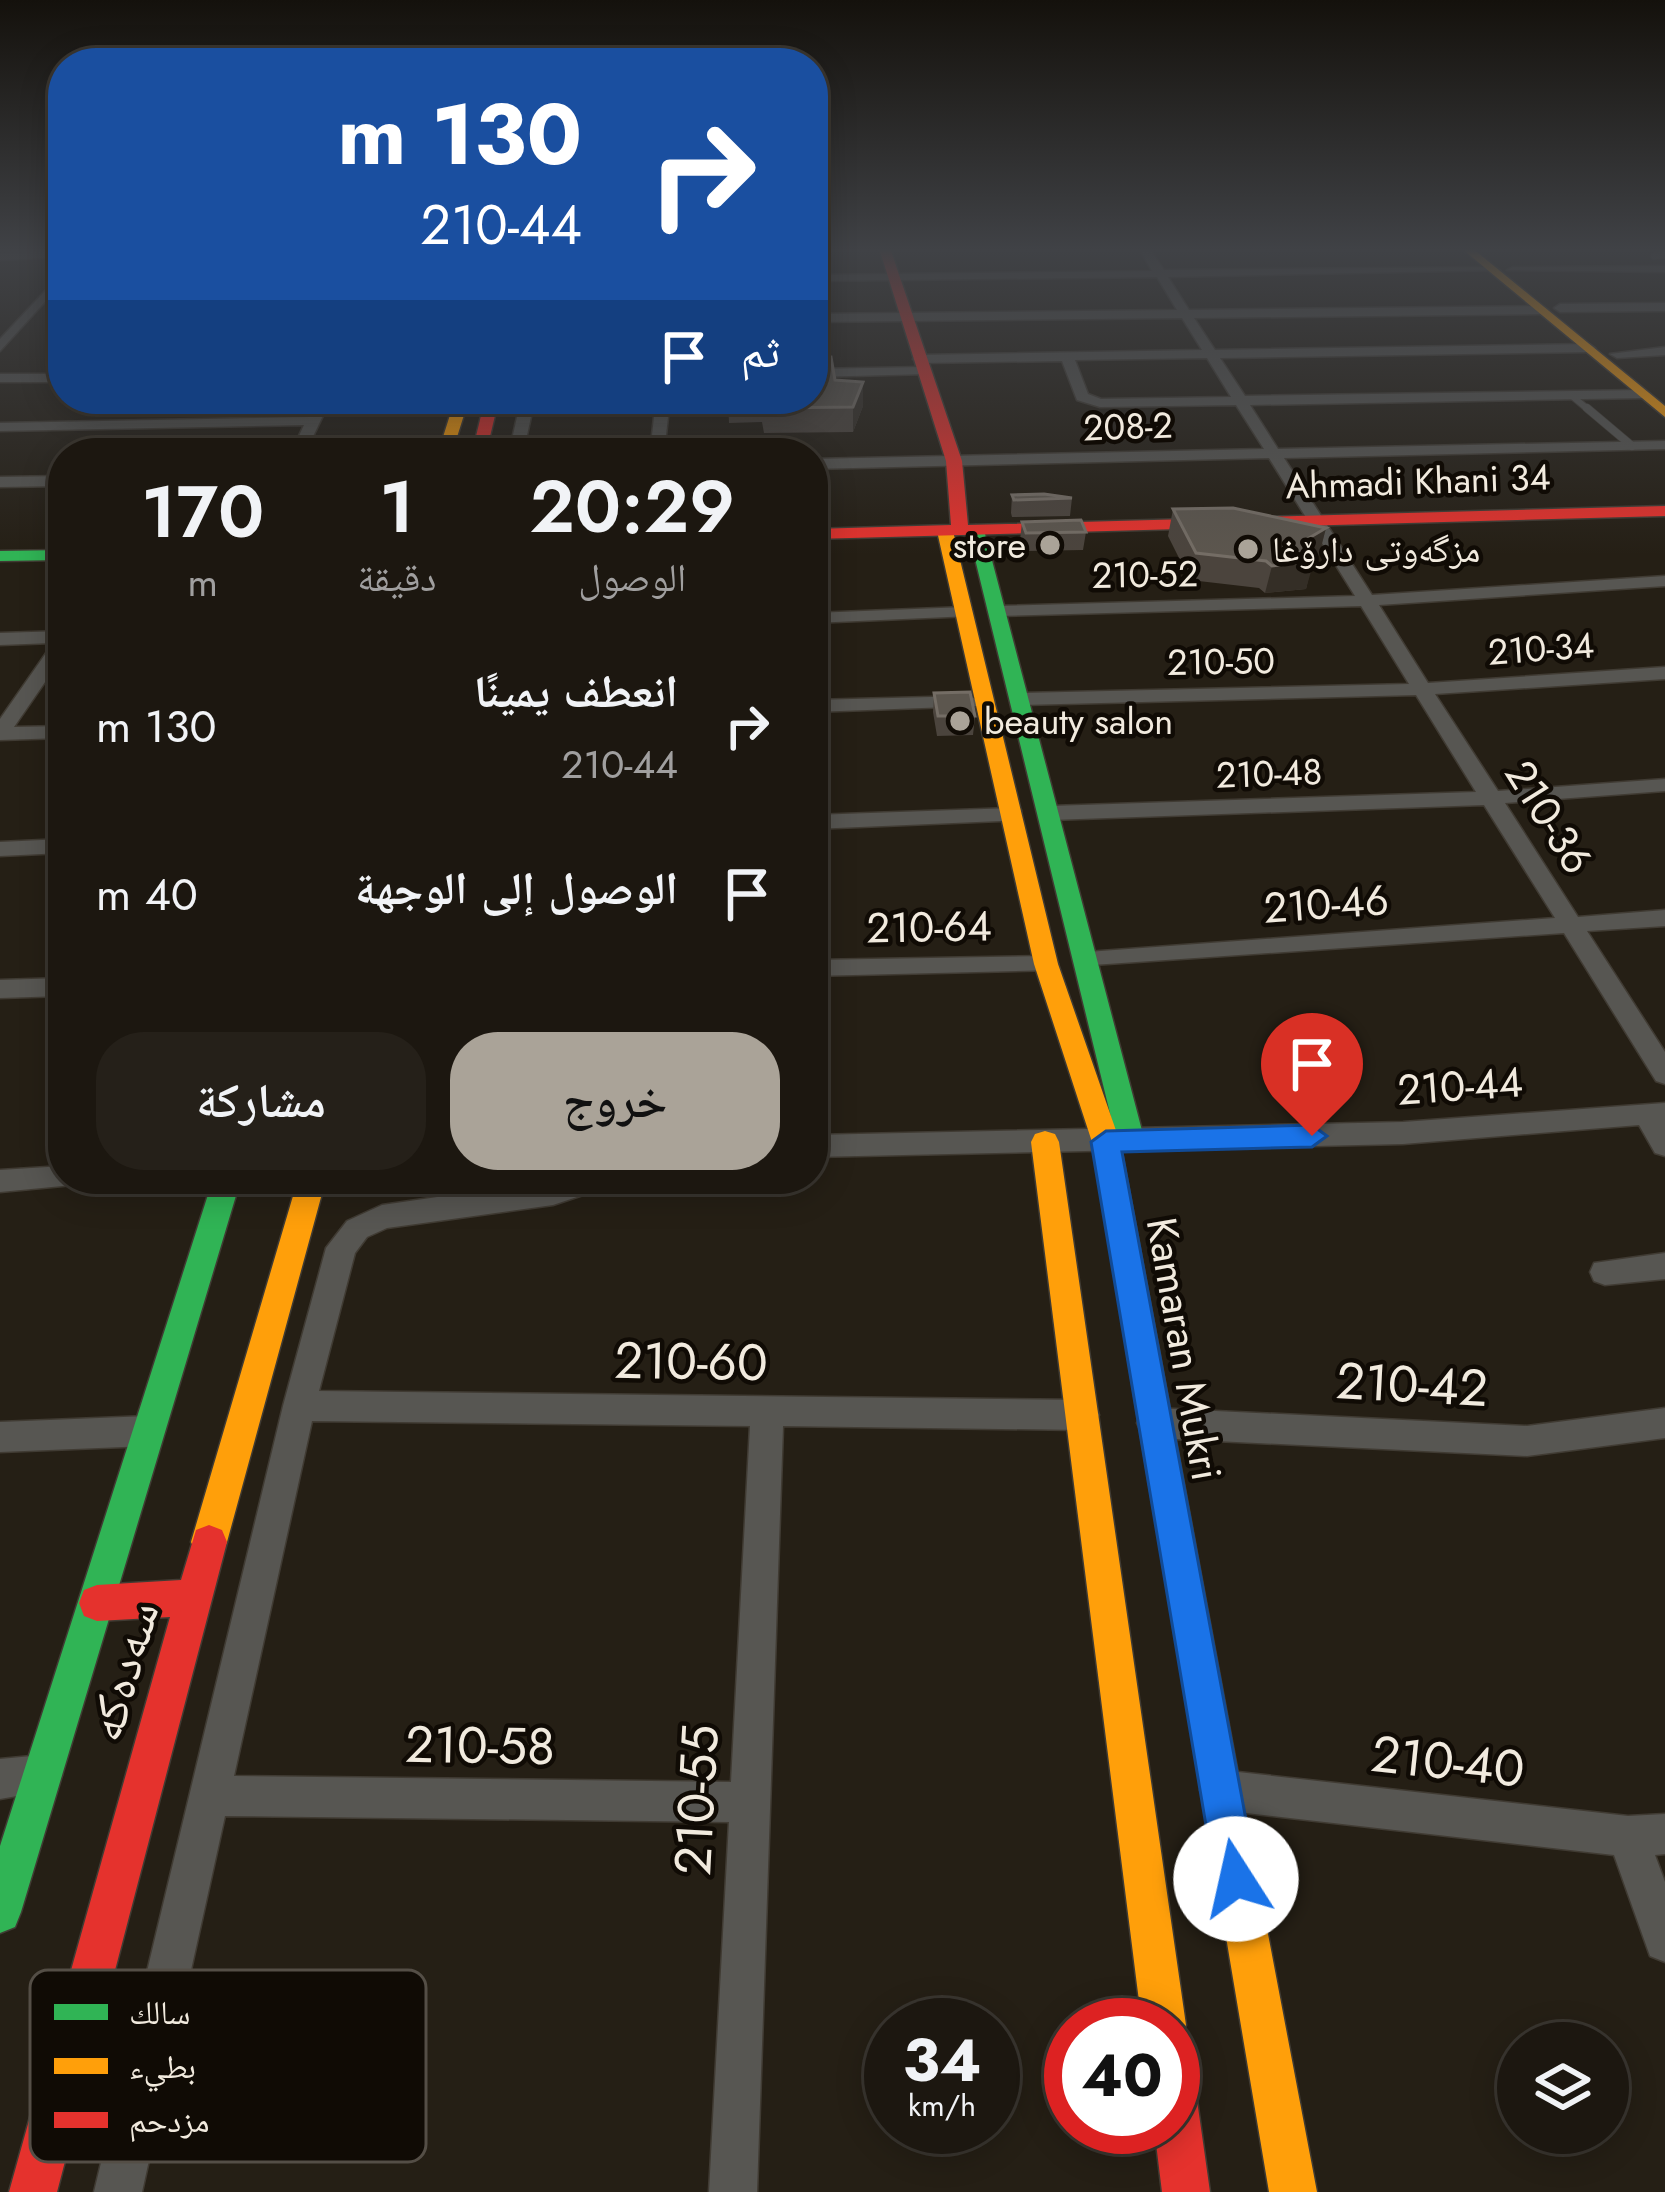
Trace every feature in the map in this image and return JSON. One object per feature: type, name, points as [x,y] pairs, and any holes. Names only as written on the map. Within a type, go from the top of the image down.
[{"type":"street","name":"Kamaran Mukri","points":[[917,350],[954,461],[964,612],[1046,964],[1118,1142]]},
{"type":"street","name":"210-36","points":[[1211,350],[1665,1074]]},
{"type":"street","points":[[1603,351],[1658,400]]},
{"type":"street","points":[[828,372],[1067,356],[1665,351]]},
{"type":"street","points":[[1067,356],[1081,393],[1100,403],[1572,396],[1658,400]]},
{"type":"street","points":[[0,378],[48,378]]},
{"type":"street","points":[[47,426],[56,414]]},
{"type":"street","points":[[305,438],[317,414]]},
{"type":"street","points":[[0,427],[182,417],[313,422]]},
{"type":"street","name":"208-2","points":[[828,464],[1665,445]]},
{"type":"street","points":[[0,482],[48,481]]},
{"type":"street","name":"Ahmadi Khani 34","points":[[828,534],[1665,511]]},
{"type":"street","name":"Kamaran Mukri","points":[[960,530],[998,611],[1087,959],[1118,1142],[1154,1423],[1293,2192]]},
{"type":"street","points":[[0,556],[48,555]]},
{"type":"street","points":[[1366,602],[1665,581]]},
{"type":"street","name":"210-52","points":[[998,611],[1366,602]]},
{"type":"street","points":[[828,617],[964,612]]},
{"type":"street","points":[[0,639],[48,640]]},
{"type":"street","points":[[0,734],[48,662]]},
{"type":"street","name":"210-34","points":[[1422,689],[1665,673]]},
{"type":"street","name":"210-50","points":[[1022,699],[1422,689]]},
{"type":"street","points":[[828,706],[986,702]]},
{"type":"street","points":[[0,734],[48,732]]},
{"type":"street","points":[[1001,767],[1039,765]]},
{"type":"street","name":"210-48","points":[[1051,813],[1491,798],[1665,785]]},
{"type":"street","points":[[828,821],[1013,815]]},
{"type":"street","points":[[0,849],[48,847]]},
{"type":"street","name":"210-46","points":[[1087,959],[1665,918]]},
{"type":"street","name":"210-64","points":[[828,968],[1046,964]]},
{"type":"street","points":[[0,989],[48,987]]},
{"type":"street","points":[[1656,1114],[1665,1144]]},
{"type":"street","name":"210-44","points":[[828,1146],[1403,1133],[1656,1114]]},
{"type":"street","points":[[1045,1142],[1160,1998]]},
{"type":"street","points":[[0,1181],[48,1178]]},
{"type":"street","name":"سەدەکە","points":[[0,1912],[222,1194]]},
{"type":"street","name":"سەدەکە","points":[[93,1970],[308,1194]]},
{"type":"street","points":[[168,1970],[299,1406],[341,1247],[357,1229],[382,1217],[553,1194]]},
{"type":"street","points":[[1605,1273],[1665,1267]]},
{"type":"street","name":"210-60","points":[[299,1406],[1083,1415]]},
{"type":"street","name":"210-55","points":[[733,2192],[767,1413]]},
{"type":"street","name":"210-42","points":[[1154,1423],[1527,1441],[1665,1423]]},
{"type":"street","points":[[0,1437],[148,1431]]},
{"type":"street","points":[[97,1603],[194,1597]]},
{"type":"street","points":[[0,1779],[42,1774]]},
{"type":"street","name":"210-40","points":[[1220,1790],[1647,1835]]},
{"type":"street","name":"210-58","points":[[208,1796],[750,1802]]},
{"type":"street","points":[[1647,1835],[1665,1941]]},
{"type":"street","points":[[1181,2154],[1186,2192]]},
{"type":"street","name":"سەدەکە","points":[[33,2192],[41,2162]]},
{"type":"street","points":[[118,2192],[125,2162]]},
{"type":"lane","points":[[1572,396],[1632,446]]},
{"type":"building","points":[[828,357],[835,380],[863,382],[853,407],[828,407]]},
{"type":"building","points":[[1012,495],[1072,498],[1014,500]]},
{"type":"building","points":[[1233,508],[1326,528],[1309,538],[1314,561],[1272,566],[1266,561],[1196,553],[1173,509]]},
{"type":"building","points":[[1081,520],[1086,532],[1026,533],[1022,522]]},
{"type":"building","points":[[970,692],[975,716],[938,716],[934,693]]},
{"type":"traffic: fast","points":[[976,530],[1131,1142]]},
{"type":"traffic: fast","points":[[0,556],[48,555]]},
{"type":"traffic: fast","points":[[0,1912],[222,1194]]},
{"type":"traffic: fast","points":[[1156,1425],[1243,1913]]},
{"type":"traffic: slow","points":[[1589,350],[1665,413]]},
{"type":"traffic: slow","points":[[450,438],[457,414]]},
{"type":"traffic: slow","points":[[945,531],[1046,964],[1106,1142],[1156,1425]]},
{"type":"traffic: slow","points":[[1045,1142],[1160,1998]]},
{"type":"traffic: slow","points":[[209,1542],[308,1194]]},
{"type":"traffic: slow","points":[[1243,1913],[1293,2192]]},
{"type":"traffic: jam","points":[[918,350],[954,461],[960,530]]},
{"type":"traffic: jam","points":[[483,438],[488,414]]},
{"type":"traffic: jam","points":[[828,534],[1665,511]]},
{"type":"traffic: jam","points":[[93,1970],[209,1542]]},
{"type":"traffic: jam","points":[[97,1603],[193,1597]]},
{"type":"traffic: jam","points":[[1181,2154],[1186,2192]]},
{"type":"traffic: jam","points":[[33,2192],[41,2162]]},
{"type":"place","name":"store","points":[[1050,545]]},
{"type":"place","name":"مزگەوتی دارۆغا","points":[[1248,549]]},
{"type":"place","name":"beauty salon","points":[[960,721]]},
{"type":"route","points":[[1236,1879],[1106,1142],[1312,1136]]}]
